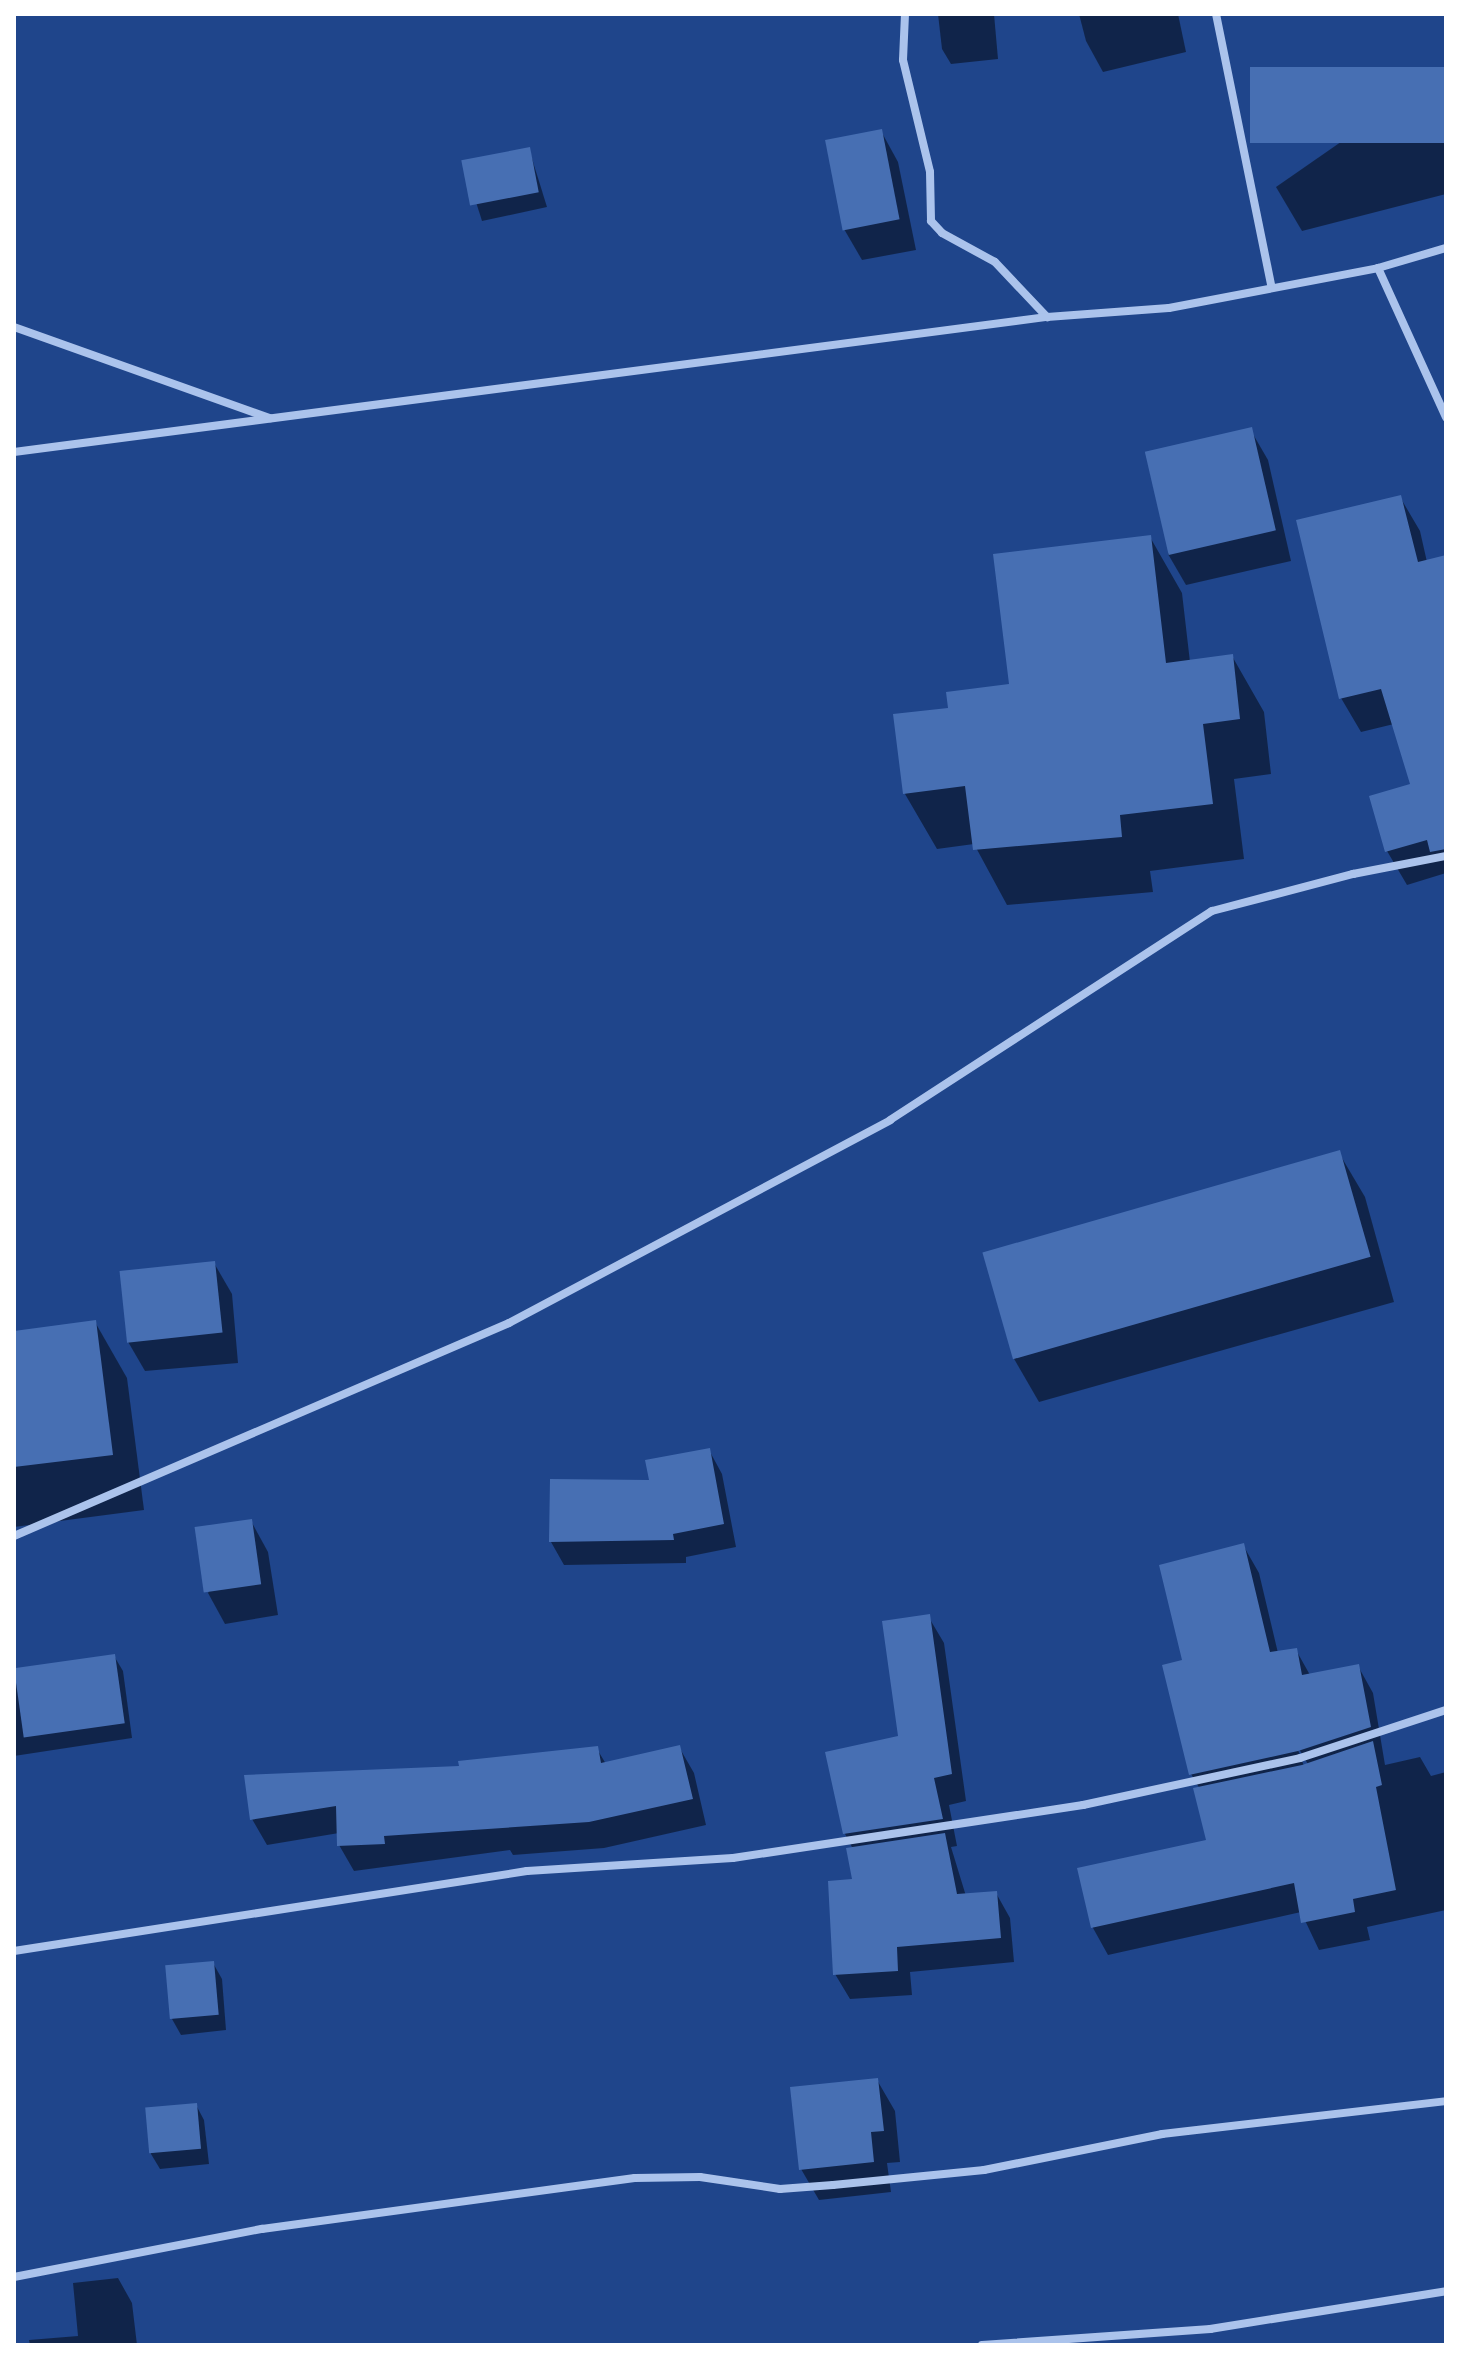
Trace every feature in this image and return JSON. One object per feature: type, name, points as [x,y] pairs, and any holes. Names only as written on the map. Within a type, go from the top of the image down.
[{"type":"street","points":[[905,14],[903,60],[930,172],[931,221],[942,233],[995,262],[1047,317]]},
{"type":"street","points":[[1216,14],[1271,285]]},
{"type":"street","points":[[14,452],[1047,317],[1169,308],[1271,285],[1378,268],[1446,248]]},
{"type":"street","points":[[1378,268],[1446,417]]},
{"type":"street","points":[[14,327],[274,420]]},
{"type":"street","points":[[14,1536],[509,1323],[890,1120],[1212,911],[1353,874],[1446,856]]},
{"type":"street","points":[[14,1951],[527,1871],[733,1858],[1054,1810],[1300,1758],[1446,1710]]},
{"type":"street","points":[[14,2277],[262,2229],[635,2178],[700,2177],[780,2189],[848,2184],[984,2170],[1162,2134],[1446,2101]]},
{"type":"street","points":[[982,2345],[1210,2329],[1446,2291]]},
{"type":"building","points":[[1250,67],[1446,67],[1446,143],[1250,143]]},
{"type":"building","points":[[882,129],[900,219],[843,230],[825,140]]},
{"type":"building","points":[[530,147],[539,192],[470,206],[461,160]]},
{"type":"building","points":[[1252,427],[1276,530],[1169,555],[1145,452]]},
{"type":"building","points":[[1401,495],[1418,562],[1446,555],[1446,849],[1430,852],[1427,840],[1385,852],[1369,796],[1410,784],[1381,689],[1339,699],[1296,520]]},
{"type":"building","points":[[1151,535],[1166,663],[1233,654],[1240,719],[1203,724],[1213,804],[1120,815],[1122,837],[973,850],[965,786],[903,794],[893,714],[948,708],[946,692],[1009,684],[993,554]]},
{"type":"building","points":[[1340,1150],[1371,1257],[1013,1359],[982,1253]]},
{"type":"building","points":[[215,1261],[223,1333],[127,1343],[120,1271]]},
{"type":"building","points":[[96,1320],[113,1455],[14,1467],[14,1331]]},
{"type":"building","points":[[710,1448],[724,1524],[673,1534],[674,1540],[549,1542],[550,1479],[649,1480],[645,1460]]},
{"type":"building","points":[[252,1519],[261,1584],[204,1592],[195,1527]]},
{"type":"building","points":[[1244,1543],[1270,1652],[1297,1648],[1302,1675],[1359,1664],[1371,1727],[1298,1751],[1189,1775],[1162,1665],[1182,1660],[1159,1565]]},
{"type":"building","points":[[930,1614],[952,1774],[934,1778],[943,1819],[843,1834],[825,1752],[898,1736],[882,1621]]},
{"type":"building","points":[[115,1654],[125,1723],[24,1738],[14,1668]]},
{"type":"building","points":[[1373,1741],[1382,1785],[1376,1787],[1396,1890],[1353,1899],[1355,1912],[1301,1923],[1294,1883],[1091,1928],[1077,1868],[1206,1840],[1193,1788],[1302,1765]]},
{"type":"building","points":[[680,1745],[693,1799],[589,1822],[384,1836],[385,1844],[337,1846],[336,1806],[250,1820],[244,1775],[459,1766],[458,1761],[598,1746],[601,1763]]},
{"type":"building","points":[[945,1833],[957,1894],[997,1891],[1001,1938],[897,1947],[898,1971],[833,1975],[828,1881],[852,1879],[846,1848]]},
{"type":"building","points":[[214,1961],[219,2015],[170,2019],[165,1965]]},
{"type":"building","points":[[878,2078],[884,2131],[871,2132],[874,2162],[799,2170],[790,2087]]},
{"type":"building","points":[[197,2103],[201,2149],[149,2153],[145,2108]]}]
